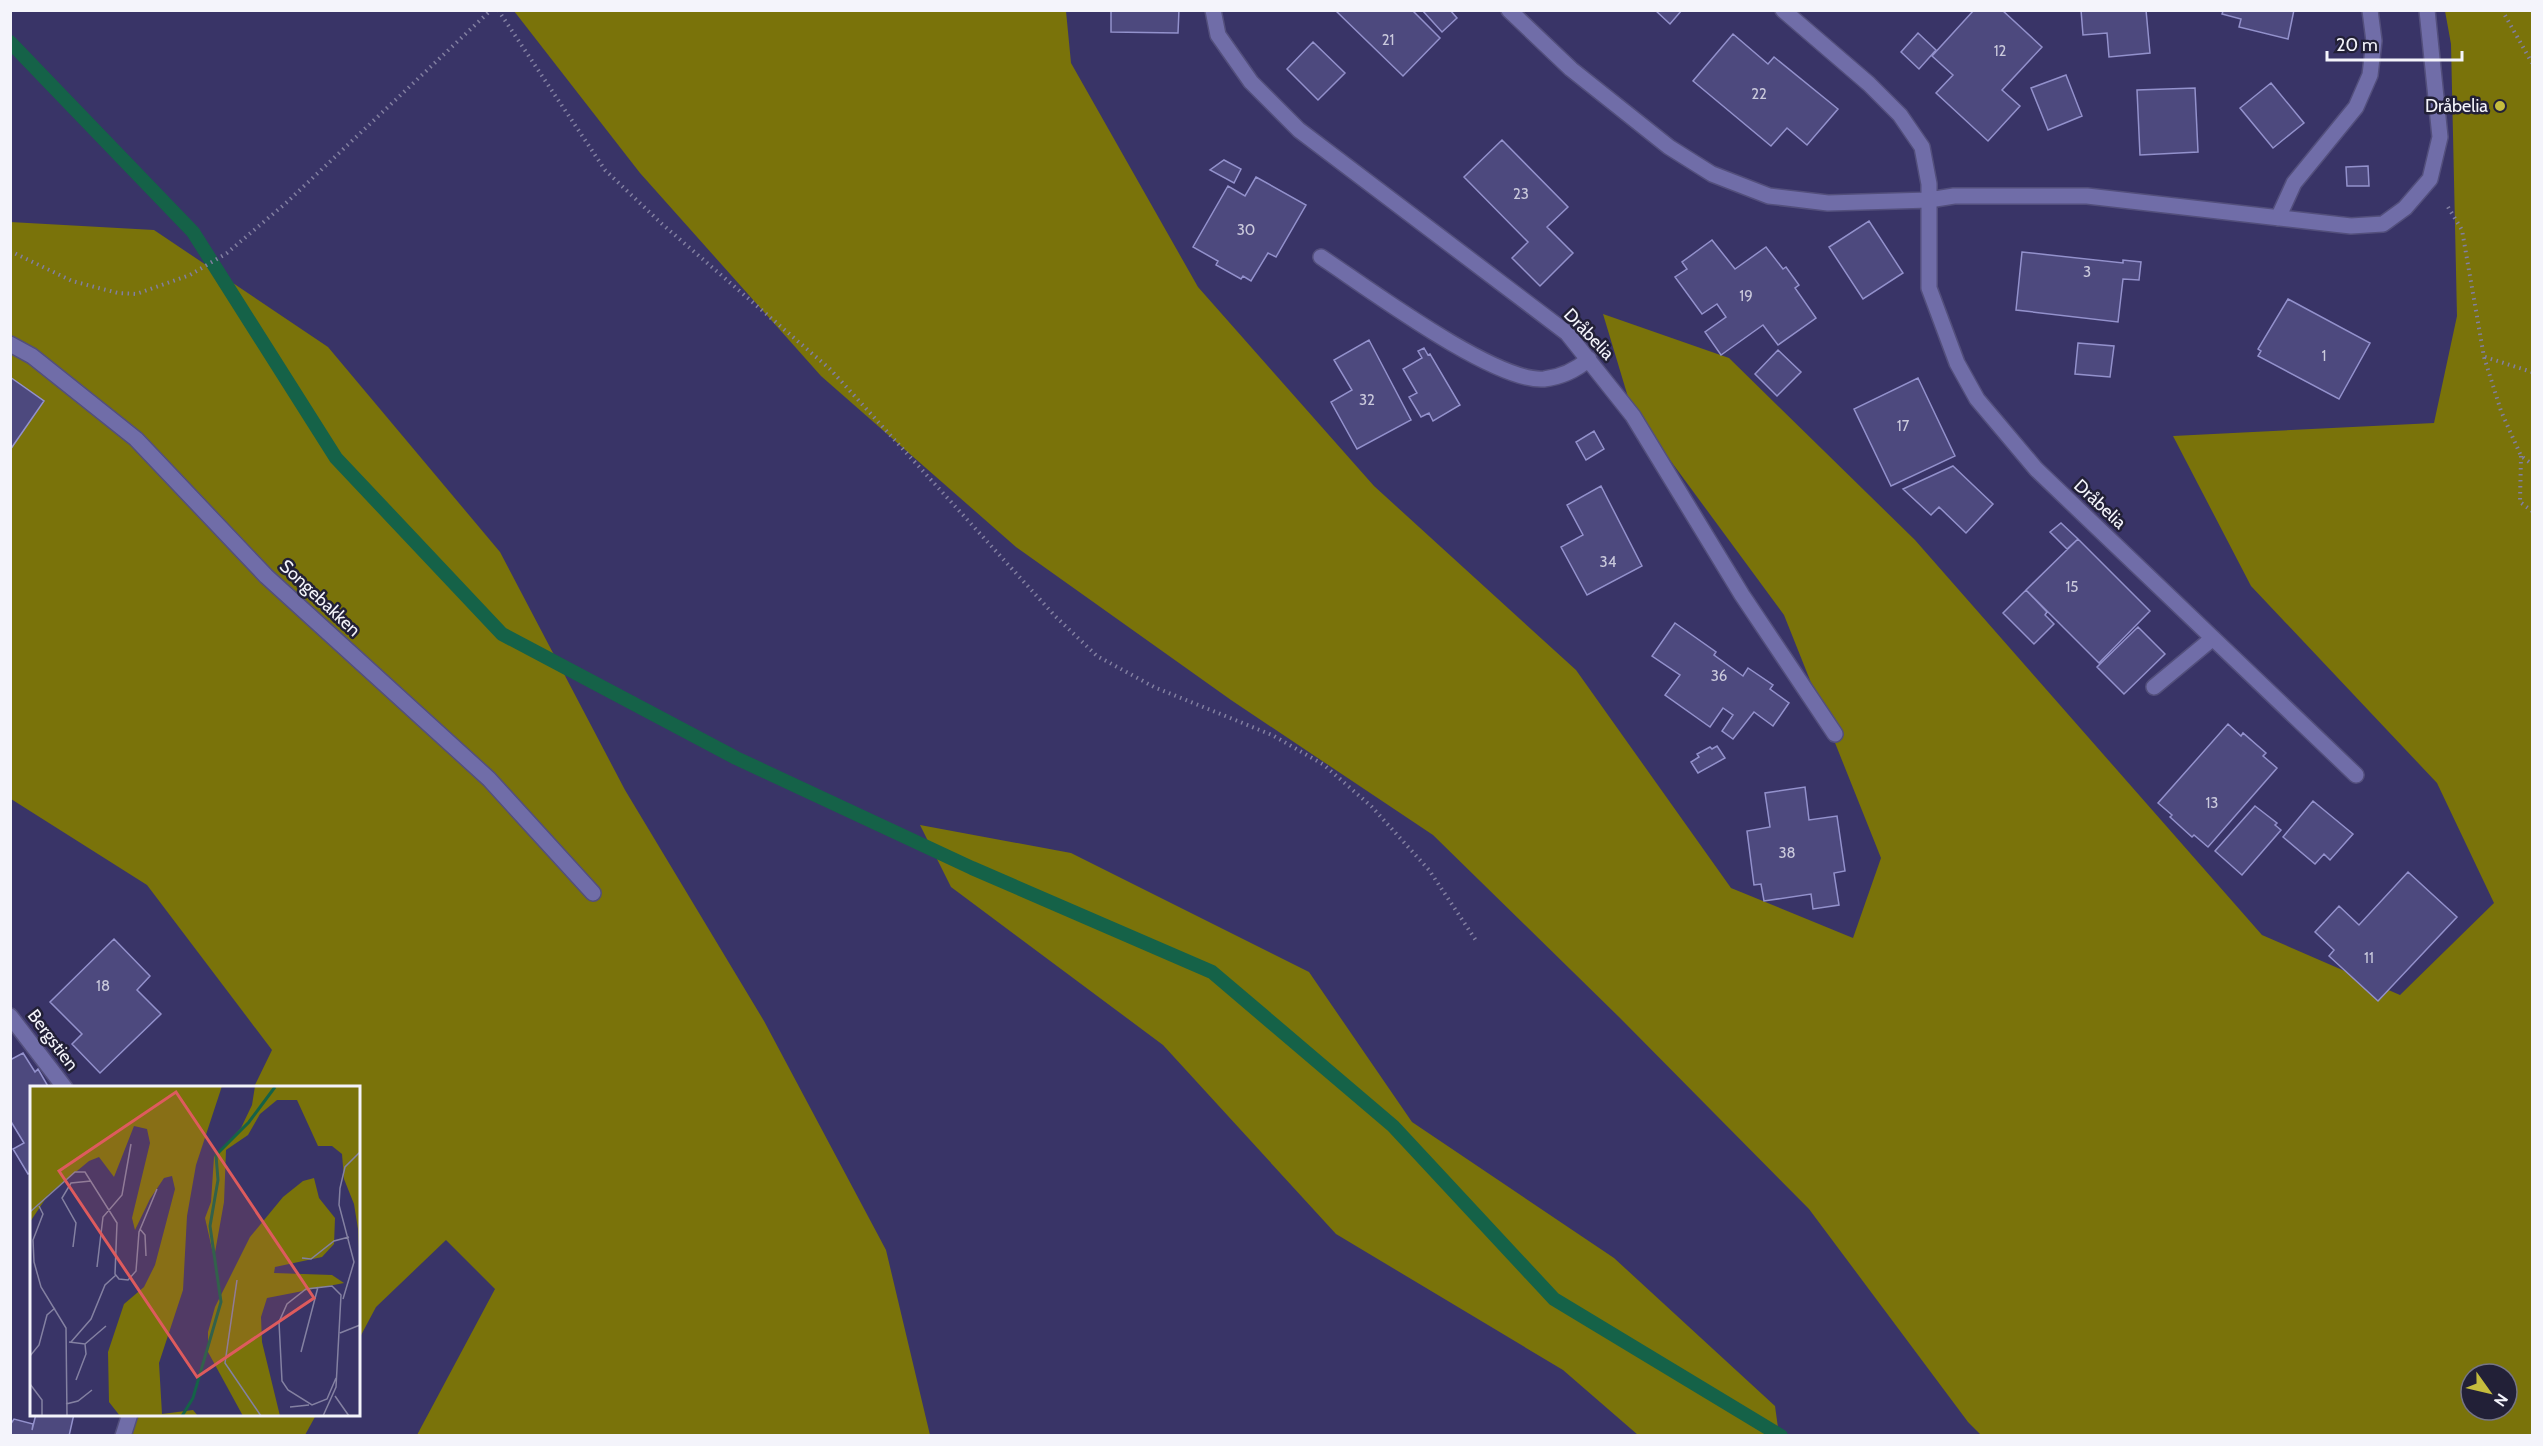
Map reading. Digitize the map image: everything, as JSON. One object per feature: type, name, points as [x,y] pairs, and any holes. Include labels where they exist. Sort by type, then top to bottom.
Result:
[{"type":"street","name":"Dråbelia","points":[[1214,10],[1218,35],[1251,82],[1299,130],[1566,333],[1589,359],[1633,416],[1742,595],[1835,734]]},
{"type":"street","points":[[1509,10],[1571,69],[1669,147],[1712,174],[1769,196],[1816,202],[1929,200],[1954,196],[2087,196],[2351,226],[2383,224],[2405,208],[2430,179],[2440,137],[2427,10]]},
{"type":"street","name":"Dråbelia","points":[[1783,10],[1869,84],[1900,115],[1922,147],[1929,184],[1929,288],[1957,363],[1977,399],[2036,470],[2356,775]]},
{"type":"street","points":[[2278,218],[2294,183],[2356,107],[2370,75],[2374,41],[2370,10]]},
{"type":"street","points":[[1321,257],[1463,350],[1510,373],[1543,379],[1575,371],[1589,359]]},
{"type":"street","name":"Songebakken","points":[[10,344],[32,356],[135,439],[266,576],[489,779],[593,893]]},
{"type":"street","points":[[2154,687],[2213,638]]},
{"type":"street","name":"Bergstien","points":[[10,1016],[63,1086]]},
{"type":"street","points":[[123,1436],[129,1416]]},
{"type":"path","points":[[10,251],[72,281],[118,293],[136,294],[190,274],[227,253],[286,203],[491,10]]},
{"type":"path","points":[[498,10],[605,170],[662,224],[830,369],[1063,624],[1097,656],[1154,687],[1272,735],[1324,765],[1372,807],[1429,870],[1477,942]]},
{"type":"path","points":[[2502,10],[2532,63]]},
{"type":"path","points":[[2430,179],[2462,230],[2484,357],[2501,411],[2521,456],[2520,502],[2532,511]]},
{"type":"path","points":[[2484,357],[2532,372]]},
{"type":"path","points":[[2521,456],[2532,464]]},
{"type":"shaded area","points":[[514,11],[1066,11],[1071,63],[1198,287],[1374,486],[1576,670],[1731,888],[1853,938],[1881,858],[1784,615],[1631,407],[1603,314],[1729,358],[1915,540],[2262,935],[2400,995],[2494,903],[2437,783],[2251,586],[2173,436],[2434,423],[2457,316],[2451,44],[2445,11],[2532,11],[2532,1435],[1981,1435],[1968,1422],[1809,1209],[1620,1018],[1433,835],[1231,700],[1016,547],[821,376],[640,173]]},
{"type":"shaded area","points":[[10,222],[154,230],[328,347],[500,552],[625,790],[764,1021],[886,1250],[930,1435],[417,1435],[495,1289],[446,1240],[376,1307],[360,1337],[360,1086],[254,1086],[272,1050],[147,885],[11,799]]},
{"type":"shaded area","points":[[920,825],[1071,853],[1309,972],[1412,1122],[1614,1258],[1775,1406],[1779,1435],[1638,1435],[1563,1370],[1336,1234],[1163,1045],[951,887]]},
{"type":"shaded area","points":[[123,1416],[315,1416],[305,1435],[117,1436]]},
{"type":"building","points":[[1111,10],[1179,10],[1178,33],[1111,32]]},
{"type":"building","points":[[1335,10],[1412,10],[1440,38],[1403,76]]},
{"type":"building","points":[[1422,10],[1450,10],[1457,18],[1442,32]]},
{"type":"building","points":[[1655,10],[1682,10],[1670,24]]},
{"type":"building","points":[[1974,10],[2002,10],[2042,47],[2002,90],[2020,106],[1988,141],[1936,93],[1953,75],[1932,56]]},
{"type":"building","points":[[2081,10],[2146,10],[2150,53],[2109,57],[2107,33],[2083,35]]},
{"type":"building","points":[[2220,10],[2294,10],[2288,39],[2239,27],[2241,19],[2222,14],[2223,11]]},
{"type":"building","points":[[1918,33],[1936,50],[1919,69],[1901,52]]},
{"type":"building","points":[[1733,34],[1768,64],[1774,57],[1838,109],[1807,145],[1787,128],[1771,146],[1693,81]]},
{"type":"building","points":[[1313,42],[1345,73],[1318,100],[1287,69]]},
{"type":"building","points":[[2066,75],[2082,116],[2048,130],[2031,88]]},
{"type":"building","points":[[2271,83],[2304,123],[2273,148],[2240,108]]},
{"type":"building","points":[[2195,88],[2198,152],[2140,155],[2137,90]]},
{"type":"building","points":[[1502,140],[1568,207],[1547,227],[1573,253],[1540,286],[1512,258],[1528,242],[1464,177]]},
{"type":"building","points":[[1224,160],[1241,169],[1234,183],[1210,170]]},
{"type":"building","points":[[2368,166],[2369,186],[2347,186],[2346,167]]},
{"type":"building","points":[[1256,177],[1306,205],[1276,257],[1268,253],[1251,281],[1243,276],[1241,279],[1216,265],[1218,261],[1193,247],[1228,186],[1245,196]]},
{"type":"building","points":[[1869,221],[1903,273],[1863,299],[1829,247]]},
{"type":"building","points":[[1712,240],[1735,269],[1766,247],[1783,269],[1786,267],[1799,285],[1795,288],[1816,318],[1778,345],[1763,325],[1721,355],[1705,332],[1726,317],[1717,304],[1702,314],[1675,277],[1687,269],[1682,262]]},
{"type":"building","points":[[2022,252],[2123,263],[2123,260],[2141,262],[2139,280],[2123,279],[2118,322],[2016,310]]},
{"type":"building","points":[[2288,299],[2370,343],[2339,399],[2258,356],[2261,351],[2258,349]]},
{"type":"building","points":[[1369,340],[1411,420],[1357,449],[1331,402],[1352,390],[1334,360]]},
{"type":"building","points":[[2078,343],[2114,346],[2110,377],[2075,374]]},
{"type":"building","points":[[1424,348],[1428,355],[1430,354],[1460,405],[1433,421],[1429,413],[1421,417],[1409,397],[1417,393],[1403,369],[1422,358],[1418,351]]},
{"type":"building","points":[[1778,350],[1801,372],[1777,396],[1755,374]]},
{"type":"building","points":[[10,377],[44,401],[10,450]]},
{"type":"building","points":[[1918,378],[1955,456],[1891,486],[1854,409]]},
{"type":"building","points":[[1594,431],[1604,449],[1586,460],[1576,442]]},
{"type":"building","points":[[1953,466],[1993,504],[1966,533],[1939,507],[1931,515],[1903,489]]},
{"type":"building","points":[[1601,486],[1642,566],[1587,595],[1561,547],[1583,535],[1567,505]]},
{"type":"building","points":[[2061,523],[2078,539],[2067,549],[2050,532]]},
{"type":"building","points":[[2078,539],[2150,611],[2099,663],[2026,590]]},
{"type":"building","points":[[2026,590],[2047,612],[2045,615],[2054,624],[2034,644],[2003,613]]},
{"type":"building","points":[[1675,623],[1716,652],[1714,655],[1743,676],[1748,668],[1773,685],[1770,689],[1789,703],[1773,726],[1754,712],[1733,739],[1722,731],[1733,715],[1723,708],[1710,727],[1665,695],[1680,675],[1652,656]]},
{"type":"building","points":[[2138,627],[2165,654],[2124,694],[2097,667]]},
{"type":"building","points":[[2228,724],[2241,736],[2243,733],[2266,753],[2263,756],[2277,768],[2208,847],[2194,835],[2192,837],[2158,803]]},
{"type":"building","points":[[1717,746],[1725,758],[1698,773],[1691,762],[1699,757],[1697,754]]},
{"type":"building","points":[[1805,787],[1809,820],[1837,816],[1845,871],[1834,873],[1839,905],[1813,909],[1811,894],[1764,901],[1761,884],[1754,885],[1747,831],[1770,827],[1765,793]]},
{"type":"building","points":[[2313,801],[2353,834],[2330,860],[2324,854],[2315,864],[2283,837]]},
{"type":"building","points":[[2255,806],[2277,823],[2275,825],[2281,830],[2242,875],[2215,851]]},
{"type":"building","points":[[2408,872],[2457,917],[2378,1001],[2329,956],[2334,950],[2315,932],[2339,906],[2359,925]]},
{"type":"building","points":[[114,939],[150,976],[137,990],[161,1014],[100,1073],[72,1044],[82,1034],[50,1002]]},
{"type":"building","points":[[23,1053],[35,1072],[38,1069],[48,1086],[30,1086],[30,1173],[28,1174],[13,1149],[24,1143],[10,1120],[10,1060]]},
{"type":"building","points":[[36,1416],[74,1416],[69,1436],[10,1436],[10,1425],[14,1419],[33,1424],[32,1430]]},
{"type":"waterway","points":[[10,42],[193,232],[336,458],[502,634],[736,758],[972,868],[1212,972],[1393,1126],[1554,1299],[1781,1436]]},
{"type":"place","name":"Dråbelia","points":[[2500,106]]}]
